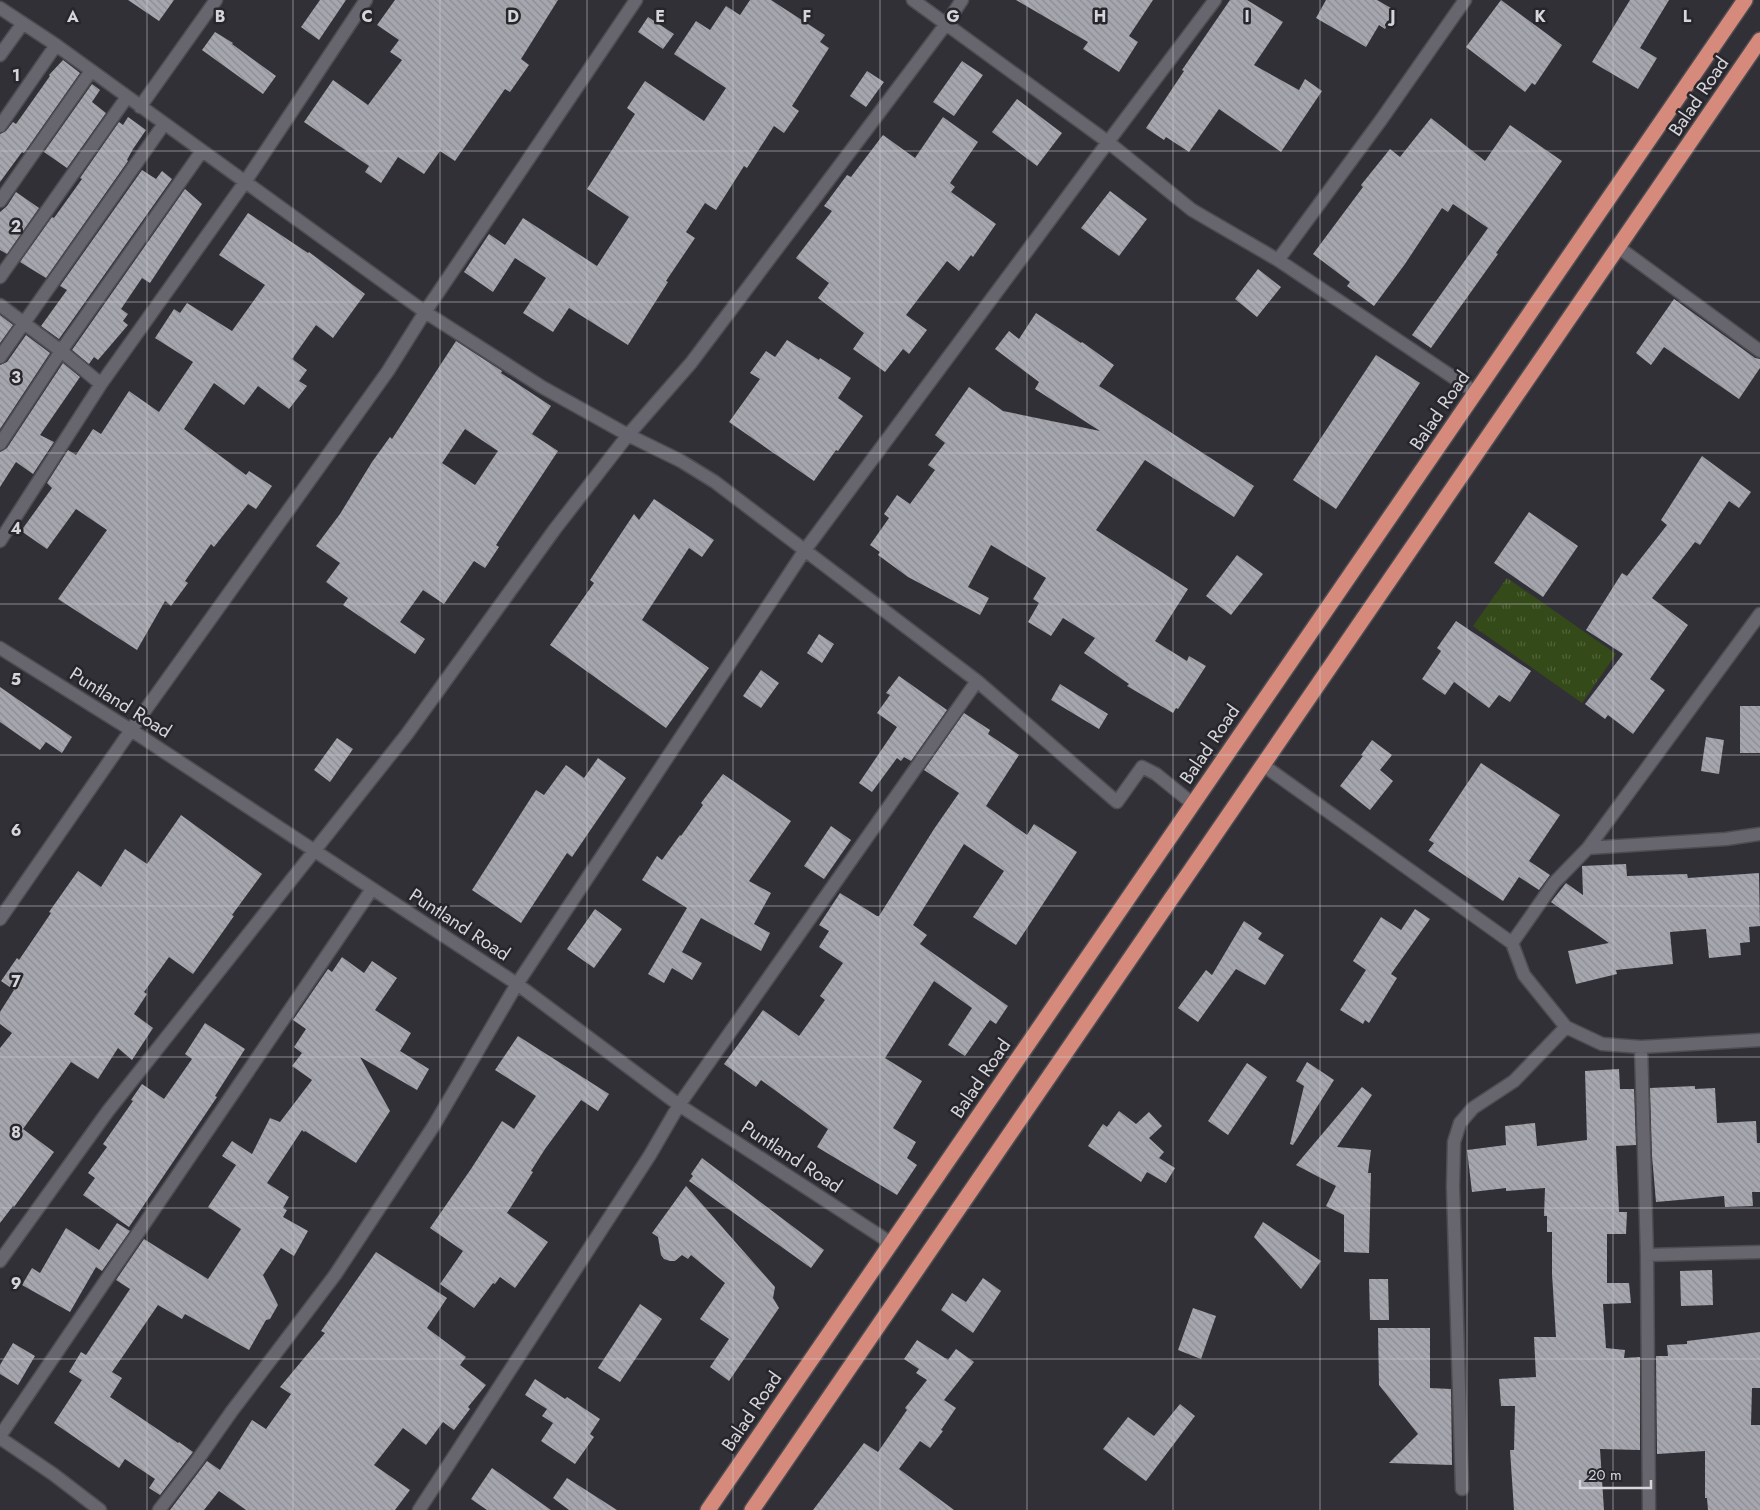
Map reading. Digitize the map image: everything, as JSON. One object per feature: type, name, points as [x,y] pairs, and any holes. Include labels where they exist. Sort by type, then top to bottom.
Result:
[{"type":"highway","name":"Balad Road","points":[[708,1510],[1745,0]]},
{"type":"highway","name":"Balad Road","points":[[752,1510],[1760,40]]},
{"type":"street","points":[[140,107],[216,0]]},
{"type":"street","points":[[0,541],[101,384],[245,182],[366,0]]},
{"type":"street","points":[[0,919],[131,730],[388,371],[636,0]]},
{"type":"street","points":[[912,0],[1108,142],[1192,210],[1278,260],[1475,392]]},
{"type":"street","points":[[0,1261],[108,1111],[407,734],[555,529],[628,435],[691,363],[946,24],[962,0]]},
{"type":"street","points":[[158,1510],[336,1275],[433,1127],[517,984],[806,550],[1215,0]]},
{"type":"street","points":[[1278,260],[1465,0]]},
{"type":"street","points":[[0,8],[56,45],[426,312],[542,387],[628,435],[681,461],[715,482],[977,681],[1117,802],[1142,767],[1156,774],[1192,804]]},
{"type":"street","points":[[0,55],[22,24]]},
{"type":"street","points":[[0,126],[56,45]]},
{"type":"street","points":[[0,201],[91,71]]},
{"type":"street","points":[[0,277],[127,97]]},
{"type":"street","points":[[0,357],[164,124]]},
{"type":"street","points":[[0,444],[61,351],[202,151]]},
{"type":"street","points":[[1618,247],[1760,351]]},
{"type":"street","points":[[0,305],[101,384]]},
{"type":"street","points":[[1512,943],[1554,883],[1588,848],[1760,614]]},
{"type":"street","name":"Puntland Road","points":[[0,648],[131,730],[517,984],[679,1105],[891,1243]]},
{"type":"street","points":[[419,1510],[650,1155],[679,1105],[977,681]]},
{"type":"street","points":[[1263,765],[1512,943],[1524,975],[1566,1027],[1602,1044],[1641,1047],[1760,1040]]},
{"type":"street","points":[[1588,848],[1726,839],[1760,834]]},
{"type":"street","points":[[100,1510],[0,1437],[372,889]]},
{"type":"street","points":[[1462,1489],[1453,1187],[1454,1142],[1460,1123],[1473,1108],[1514,1081],[1566,1027]]},
{"type":"street","points":[[1641,1047],[1647,1255],[1649,1510]]},
{"type":"street","points":[[1647,1255],[1760,1252]]},
{"type":"green space","points":[[1507,578],[1616,654],[1582,703],[1473,626]]},
{"type":"building","points":[[128,0],[174,0],[159,21]]},
{"type":"building","points":[[320,0],[346,0],[319,40],[301,27]]},
{"type":"building","points":[[395,0],[558,0],[521,59],[529,65],[510,92],[505,89],[455,161],[440,151],[424,174],[398,157],[381,183],[365,172],[369,166],[304,122],[333,80],[368,105],[402,60],[390,52],[399,40],[377,25]]},
{"type":"building","points":[[750,0],[771,0],[825,35],[820,42],[829,48],[792,106],[799,111],[784,133],[774,126],[747,168],[744,166],[716,210],[705,203],[686,232],[695,238],[666,281],[668,282],[628,345],[569,308],[553,332],[523,313],[546,278],[515,258],[493,292],[464,272],[489,234],[505,245],[523,218],[597,266],[629,217],[587,189],[635,114],[627,108],[645,81],[704,121],[726,88],[674,54],[696,21],[710,30],[726,6],[740,15]]},
{"type":"building","points":[[1016,0],[1153,0],[1129,36],[1138,42],[1119,72],[1083,49],[1088,42]]},
{"type":"building","points":[[1230,0],[1247,0],[1283,22],[1254,65],[1299,90],[1305,79],[1322,91],[1281,152],[1219,109],[1189,152],[1166,137],[1164,140],[1146,128],[1184,71],[1182,70]]},
{"type":"building","points":[[1326,0],[1377,0],[1396,11],[1385,29],[1379,25],[1366,47],[1316,18]]},
{"type":"building","points":[[1501,0],[1562,45],[1535,85],[1532,83],[1525,92],[1466,47]]},
{"type":"building","points":[[1630,0],[1669,0],[1640,48],[1657,58],[1638,89],[1592,62]]},
{"type":"building","points":[[648,17],[674,34],[663,49],[638,32]]},
{"type":"building","points":[[215,32],[233,43],[276,76],[263,94],[202,50]]},
{"type":"building","points":[[63,60],[80,73],[24,153],[22,152],[0,182],[0,134],[6,131],[13,122],[16,124],[49,75]]},
{"type":"building","points":[[962,61],[983,75],[954,116],[933,102]]},
{"type":"building","points":[[867,71],[884,82],[866,107],[850,96]]},
{"type":"building","points":[[92,84],[100,90],[92,102],[106,113],[67,168],[44,152]]},
{"type":"building","points":[[1017,99],[1062,133],[1037,166],[992,132]]},
{"type":"building","points":[[128,117],[146,130],[133,149],[128,161],[46,278],[20,262],[82,179],[80,178],[119,122],[123,125]]},
{"type":"building","points":[[943,117],[978,142],[950,183],[955,187],[951,192],[996,224],[973,257],[971,255],[959,271],[947,261],[906,315],[927,330],[909,354],[903,349],[885,372],[853,349],[864,333],[818,298],[829,283],[796,258],[832,211],[824,206],[847,175],[851,177],[883,135],[915,158]]},
{"type":"building","points":[[1431,118],[1485,161],[1510,125],[1562,161],[1431,348],[1412,335],[1488,228],[1453,204],[1448,212],[1442,208],[1405,264],[1374,306],[1347,286],[1350,282],[1313,254],[1363,187],[1361,185],[1390,149],[1400,157]]},
{"type":"building","points":[[142,170],[156,179],[162,171],[172,179],[59,339],[41,326],[67,290],[60,286]]},
{"type":"building","points":[[185,189],[202,204],[150,283],[142,278],[121,309],[128,314],[123,321],[128,325],[98,360],[94,357],[89,364],[72,350]]},
{"type":"building","points":[[1110,191],[1147,219],[1119,256],[1081,228]]},
{"type":"building","points":[[16,192],[39,208],[7,254],[0,250],[0,212],[7,206]]},
{"type":"building","points":[[248,213],[309,252],[365,294],[333,338],[316,325],[292,359],[307,370],[299,381],[307,386],[289,409],[258,386],[244,405],[214,383],[184,429],[246,475],[249,471],[272,486],[256,509],[248,504],[214,547],[211,544],[185,581],[188,583],[171,606],[165,601],[137,650],[58,599],[107,530],[76,509],[47,549],[21,531],[52,488],[47,483],[68,450],[76,455],[93,429],[101,434],[129,391],[159,412],[193,362],[155,338],[174,309],[180,313],[187,303],[232,331],[265,285],[219,255]]},
{"type":"building","points":[[1258,269],[1281,287],[1257,317],[1235,299]]},
{"type":"building","points":[[1674,299],[1755,358],[1760,359],[1760,368],[1739,399],[1664,347],[1651,365],[1636,353]]},
{"type":"building","points":[[1036,313],[1114,365],[1099,386],[1254,486],[1234,517],[1145,460],[1096,530],[1188,589],[1155,641],[1187,661],[1189,656],[1206,666],[1178,709],[1176,708],[1173,713],[1127,686],[1129,684],[1084,653],[1095,638],[1063,618],[1051,636],[1028,622],[1039,603],[1033,599],[1046,578],[991,545],[968,587],[989,598],[980,615],[908,577],[878,555],[880,552],[870,545],[889,518],[884,514],[897,495],[910,504],[935,470],[928,465],[945,443],[935,435],[969,387],[1003,411],[1100,431],[1035,389],[1039,382],[995,349],[1009,331],[1019,339]]},
{"type":"building","points":[[0,315],[13,325],[0,343]]},
{"type":"building","points":[[26,335],[50,353],[0,429],[0,365],[7,362]]},
{"type":"building","points":[[787,340],[851,378],[838,398],[863,416],[814,481],[729,422],[760,379],[750,373],[766,351],[775,357]]},
{"type":"building","points":[[456,341],[551,406],[532,434],[558,451],[496,545],[499,547],[485,568],[474,561],[444,604],[423,590],[400,622],[425,639],[415,654],[343,605],[348,598],[326,582],[340,563],[316,546],[340,514],[372,462],[390,437],[392,439]],"holes":[[[465,429],[498,451],[475,485],[442,463]]]},
{"type":"building","points":[[1376,355],[1420,383],[1336,509],[1293,480]]},
{"type":"building","points":[[63,363],[80,377],[40,435],[54,442],[33,474],[16,462],[0,487],[0,452],[7,448]]},
{"type":"building","points":[[1702,456],[1751,492],[1739,508],[1729,501],[1700,545],[1695,542],[1652,598],[1688,625],[1650,679],[1665,690],[1633,734],[1608,715],[1605,719],[1585,704],[1623,654],[1586,630],[1622,573],[1627,576],[1667,525],[1661,520]]},
{"type":"building","points":[[654,499],[714,540],[702,557],[689,548],[642,620],[709,668],[666,728],[550,645],[594,583],[590,580],[634,514],[639,520]]},
{"type":"building","points":[[1529,512],[1578,546],[1543,597],[1494,563]]},
{"type":"building","points":[[1237,555],[1263,574],[1231,615],[1206,596]]},
{"type":"building","points":[[1456,621],[1531,671],[1510,702],[1499,695],[1489,708],[1454,682],[1445,695],[1422,679],[1441,651],[1437,648]]},
{"type":"building","points":[[819,634],[834,644],[822,663],[807,653]]},
{"type":"building","points":[[761,670],[779,683],[761,708],[743,696]]},
{"type":"building","points":[[899,676],[947,710],[911,761],[904,757],[901,761],[897,758],[872,792],[859,783],[897,727],[877,713],[890,695],[886,693]]},
{"type":"building","points":[[1060,684],[1108,714],[1099,729],[1051,700]]},
{"type":"building","points":[[0,687],[72,737],[62,753],[46,742],[40,750],[0,722]]},
{"type":"building","points":[[1740,706],[1760,706],[1760,753],[1740,753]]},
{"type":"building","points":[[964,713],[990,730],[988,734],[1019,755],[986,806],[1027,835],[1034,824],[1077,852],[1016,945],[973,917],[1004,871],[964,844],[913,925],[927,935],[920,944],[1008,1006],[996,1024],[990,1020],[965,1056],[948,1045],[972,1008],[934,981],[885,1058],[922,1081],[893,1128],[916,1142],[907,1158],[917,1165],[897,1195],[817,1147],[828,1129],[761,1080],[756,1087],[724,1064],[763,1010],[799,1036],[825,1000],[820,996],[843,963],[819,947],[829,931],[819,925],[840,893],[879,916],[959,793],[924,770]]},
{"type":"building","points":[[1706,737],[1724,740],[1719,774],[1701,771]]},
{"type":"building","points":[[337,738],[353,749],[330,782],[314,770]]},
{"type":"building","points":[[1372,740],[1392,755],[1380,770],[1393,781],[1370,810],[1340,786],[1363,756],[1361,755]]},
{"type":"building","points":[[598,758],[626,778],[572,857],[567,853],[521,923],[472,890],[536,790],[544,795],[566,765],[584,778]]},
{"type":"building","points":[[1481,763],[1560,815],[1529,861],[1550,875],[1539,890],[1519,877],[1503,901],[1428,851],[1434,843],[1429,840]]},
{"type":"building","points":[[723,774],[791,821],[749,881],[771,893],[754,924],[770,933],[761,951],[701,918],[682,952],[702,963],[692,980],[672,968],[664,983],[648,974],[687,908],[642,880],[657,856],[662,860],[681,836],[703,805],[701,803]]},
{"type":"building","points":[[181,815],[262,874],[193,974],[169,957],[144,992],[147,994],[134,1014],[153,1028],[132,1060],[118,1048],[98,1079],[71,1062],[23,1129],[54,1152],[0,1223],[0,1048],[12,1033],[0,1024],[0,1012],[14,990],[1,981],[17,958],[19,960],[51,913],[49,912],[78,871],[101,887],[125,849],[147,864]]},
{"type":"building","points":[[831,826],[851,840],[824,879],[804,866]]},
{"type":"building","points":[[1626,864],[1627,876],[1687,874],[1688,878],[1759,873],[1760,926],[1749,927],[1750,942],[1740,943],[1741,955],[1709,958],[1706,929],[1670,932],[1673,964],[1616,970],[1617,974],[1576,984],[1568,951],[1609,943],[1551,902],[1566,883],[1583,895],[1582,866]]},
{"type":"building","points":[[595,909],[622,929],[594,968],[567,949]]},
{"type":"building","points":[[1415,909],[1430,919],[1391,974],[1397,978],[1369,1023],[1365,1020],[1363,1024],[1340,1010],[1366,970],[1353,961],[1381,917],[1401,930]]},
{"type":"building","points":[[1244,921],[1262,933],[1258,939],[1284,955],[1265,985],[1236,969],[1198,1022],[1178,1008],[1206,970],[1212,975]]},
{"type":"building","points":[[342,957],[364,973],[372,961],[397,978],[375,1010],[411,1033],[400,1051],[429,1069],[417,1090],[360,1057],[390,1111],[356,1163],[302,1130],[267,1183],[289,1197],[283,1208],[287,1210],[283,1217],[308,1231],[294,1256],[281,1248],[263,1275],[278,1305],[270,1319],[266,1320],[249,1350],[185,1314],[182,1319],[158,1305],[112,1372],[122,1378],[110,1397],[193,1452],[160,1495],[149,1488],[155,1479],[125,1459],[119,1468],[54,1423],[82,1380],[69,1372],[81,1352],[86,1355],[130,1289],[116,1280],[144,1239],[208,1279],[241,1229],[208,1207],[236,1165],[222,1156],[232,1141],[252,1154],[270,1118],[280,1122],[312,1080],[292,1066],[302,1053],[294,1047],[306,1029],[293,1020],[328,969],[332,972]]},
{"type":"building","points":[[205,1023],[245,1049],[215,1096],[217,1097],[129,1227],[83,1195],[95,1178],[88,1173],[107,1147],[103,1144],[133,1101],[131,1100],[142,1084],[164,1099],[192,1059],[185,1054]]},
{"type":"building","points":[[518,1036],[609,1094],[598,1111],[581,1100],[545,1149],[507,1213],[548,1242],[515,1288],[500,1277],[495,1284],[493,1283],[474,1308],[440,1284],[463,1251],[430,1228],[502,1121],[514,1129],[536,1096],[495,1070]]},
{"type":"building","points":[[1307,1062],[1334,1080],[1293,1145],[1290,1144],[1304,1086],[1296,1081]]},
{"type":"building","points":[[1247,1063],[1267,1077],[1228,1135],[1208,1121]]},
{"type":"building","points":[[1619,1069],[1620,1089],[1634,1089],[1636,1145],[1616,1146],[1619,1212],[1627,1212],[1626,1234],[1607,1234],[1607,1283],[1629,1283],[1631,1303],[1603,1304],[1606,1348],[1625,1350],[1624,1358],[1640,1357],[1640,1450],[1600,1449],[1604,1510],[1514,1510],[1510,1450],[1514,1450],[1515,1406],[1501,1406],[1499,1379],[1536,1377],[1534,1337],[1556,1337],[1552,1274],[1552,1232],[1547,1232],[1547,1216],[1544,1216],[1545,1188],[1506,1191],[1506,1188],[1472,1192],[1467,1150],[1506,1145],[1505,1126],[1535,1123],[1537,1146],[1587,1140],[1585,1071]]},
{"type":"building","points":[[1695,1086],[1695,1089],[1715,1088],[1717,1123],[1756,1121],[1757,1143],[1760,1143],[1760,1192],[1752,1192],[1753,1206],[1725,1207],[1724,1196],[1656,1202],[1652,1156],[1650,1088]]},
{"type":"building","points":[[1362,1087],[1372,1095],[1337,1147],[1371,1150],[1368,1173],[1371,1173],[1369,1253],[1344,1252],[1344,1215],[1326,1206],[1336,1186],[1296,1165]]},
{"type":"building","points":[[1119,1111],[1136,1124],[1149,1112],[1162,1126],[1149,1138],[1164,1152],[1159,1158],[1175,1168],[1166,1183],[1147,1172],[1141,1182],[1088,1146],[1103,1124],[1107,1127]]},
{"type":"building","points":[[702,1158],[824,1250],[811,1268],[689,1181],[693,1176],[691,1174]]},
{"type":"building","points":[[686,1186],[775,1287],[773,1298],[779,1308],[729,1381],[710,1367],[729,1339],[700,1319],[725,1283],[691,1255],[688,1259],[682,1255],[675,1261],[664,1259],[661,1255],[658,1237],[652,1233]]},
{"type":"building","points":[[1263,1222],[1321,1261],[1301,1289],[1254,1237]]},
{"type":"building","points":[[117,1223],[130,1231],[102,1271],[96,1267],[70,1312],[22,1285],[32,1268],[40,1273],[66,1228],[99,1250]]},
{"type":"building","points":[[376,1252],[447,1298],[427,1328],[466,1357],[460,1365],[486,1385],[468,1407],[470,1409],[454,1430],[443,1422],[426,1445],[403,1428],[374,1465],[410,1490],[395,1510],[246,1510],[219,1491],[204,1510],[170,1510],[207,1461],[220,1470],[252,1420],[266,1429],[291,1394],[280,1387],[325,1333],[321,1331]]},
{"type":"building","points":[[1712,1270],[1713,1305],[1681,1306],[1680,1271]]},
{"type":"building","points":[[983,1278],[1001,1291],[973,1333],[941,1310],[952,1293],[966,1302]]},
{"type":"building","points":[[1369,1279],[1388,1279],[1389,1320],[1370,1320]]},
{"type":"building","points":[[640,1304],[662,1319],[620,1382],[598,1368]]},
{"type":"building","points":[[1193,1308],[1216,1316],[1201,1359],[1178,1350]]},
{"type":"building","points":[[1378,1328],[1430,1328],[1430,1388],[1451,1389],[1452,1465],[1389,1463],[1418,1434],[1379,1385]]},
{"type":"building","points":[[1760,1332],[1760,1388],[1752,1388],[1751,1425],[1760,1425],[1760,1510],[1708,1510],[1707,1498],[1705,1498],[1705,1451],[1657,1454],[1656,1356],[1668,1356],[1667,1345],[1687,1344],[1687,1341]]},
{"type":"building","points":[[917,1340],[948,1360],[956,1349],[974,1362],[944,1400],[956,1408],[941,1430],[943,1431],[930,1448],[920,1441],[899,1469],[954,1510],[813,1510],[864,1443],[878,1452],[907,1410],[905,1408],[927,1380],[916,1373],[919,1369],[904,1359]]},
{"type":"building","points":[[13,1343],[35,1356],[18,1385],[0,1374],[0,1365]]},
{"type":"building","points":[[535,1379],[600,1419],[590,1434],[594,1437],[575,1464],[541,1441],[553,1423],[542,1416],[547,1409],[525,1395]]},
{"type":"building","points":[[1180,1404],[1195,1416],[1146,1481],[1103,1449],[1128,1417],[1154,1436]]},
{"type":"building","points":[[492,1468],[551,1510],[487,1510],[471,1499]]},
{"type":"building","points":[[567,1478],[617,1510],[569,1510],[553,1498]]}]
